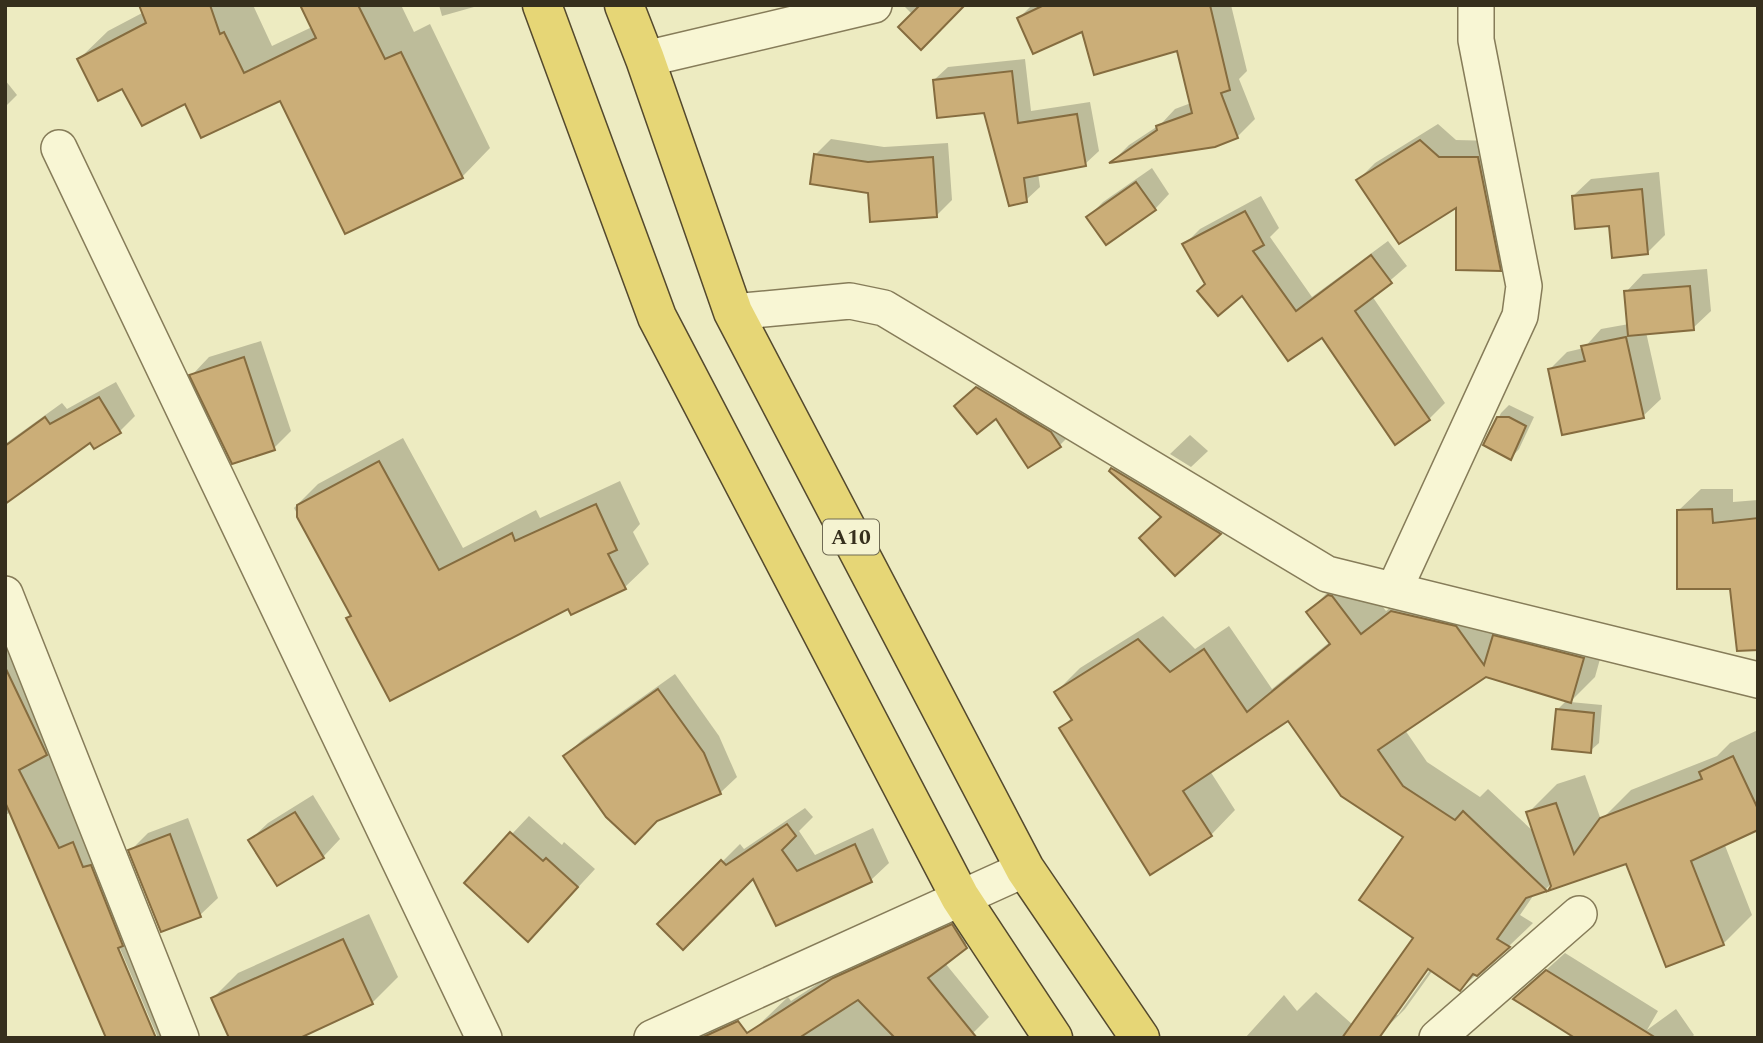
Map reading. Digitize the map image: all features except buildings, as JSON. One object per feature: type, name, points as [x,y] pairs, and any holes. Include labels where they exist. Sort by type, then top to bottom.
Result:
[{"type":"highway","points":[[542,5],[657,317],[960,897],[1053,1038]]},
{"type":"highway","name":"A10","points":[[624,5],[733,312],[1025,869],[1140,1038]]},
{"type":"street","points":[[645,59],[874,5]]},
{"type":"street","points":[[1394,590],[1520,316],[1524,286],[1476,40],[1476,5]]},
{"type":"street","points":[[59,148],[484,1038]]},
{"type":"street","points":[[733,312],[850,301],[884,308],[1327,574],[1758,680]]},
{"type":"street","points":[[5,594],[181,1038]]},
{"type":"street","points":[[652,1038],[1025,869]]},
{"type":"street","points":[[1437,1038],[1579,914]]}]
